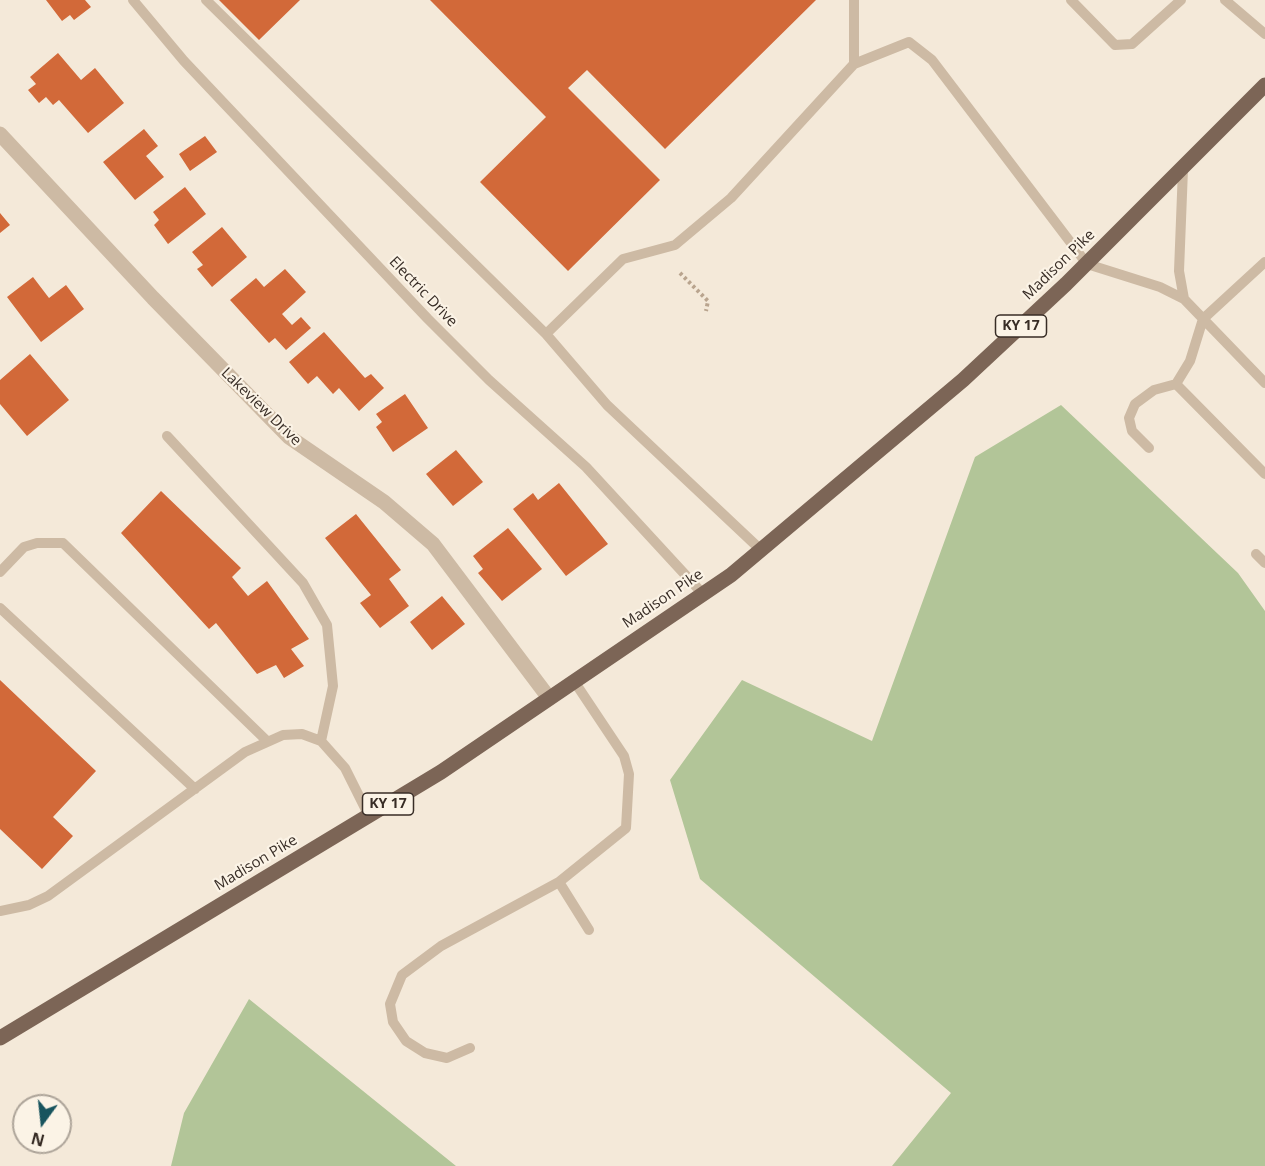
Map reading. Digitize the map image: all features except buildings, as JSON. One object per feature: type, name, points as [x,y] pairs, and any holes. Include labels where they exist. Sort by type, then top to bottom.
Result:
[{"type":"main road","name":"Madison Pike","points":[[0,1038],[441,772],[703,594],[762,551],[963,380],[1087,264],[1265,85]]},
{"type":"street","name":"Lakeview Drive","points":[[0,134],[153,298],[288,437],[384,502],[433,544],[549,698]]},
{"type":"lane","name":"Electric Drive","points":[[133,0],[184,61],[428,319],[489,380],[586,467],[703,594]]},
{"type":"lane","points":[[206,0],[546,333],[607,405],[762,551]]},
{"type":"lane","points":[[854,0],[854,64]]},
{"type":"lane","points":[[1071,0],[1115,45],[1132,44],[1181,0]]},
{"type":"lane","points":[[1225,0],[1265,34]]},
{"type":"lane","points":[[546,333],[623,259],[675,245],[731,198],[854,64],[909,42],[932,60],[1087,264],[1160,287],[1184,298],[1265,383]]},
{"type":"lane","points":[[1183,169],[1179,271],[1184,298]]},
{"type":"lane","points":[[1149,448],[1132,431],[1129,418],[1135,404],[1154,390],[1176,384],[1190,361],[1203,319],[1265,262]]},
{"type":"lane","points":[[1176,384],[1265,474]]},
{"type":"lane","points":[[168,436],[303,584],[327,625],[333,686],[321,741]]},
{"type":"lane","points":[[0,572],[24,547],[37,543],[63,543],[267,741]]},
{"type":"lane","points":[[1256,554],[1265,563]]},
{"type":"lane","points":[[0,608],[195,789]]},
{"type":"lane","points":[[470,1048],[447,1058],[425,1053],[406,1041],[393,1022],[390,1004],[402,975],[441,946],[559,882],[626,828],[629,810],[629,774],[624,756],[574,681]]},
{"type":"lane","points":[[0,911],[29,905],[48,896],[245,752],[283,735],[302,734],[321,741],[345,768],[369,816]]},
{"type":"lane","points":[[559,882],[589,930]]},
{"type":"path","points":[[680,273],[708,301],[706,311]]},
{"type":"green space","points":[[1061,405],[1238,573],[1265,611],[1265,1166],[892,1166],[951,1093],[700,879],[670,780],[742,680],[872,741],[975,457]]},
{"type":"green space","points":[[249,999],[456,1166],[171,1166],[184,1113]]}]
